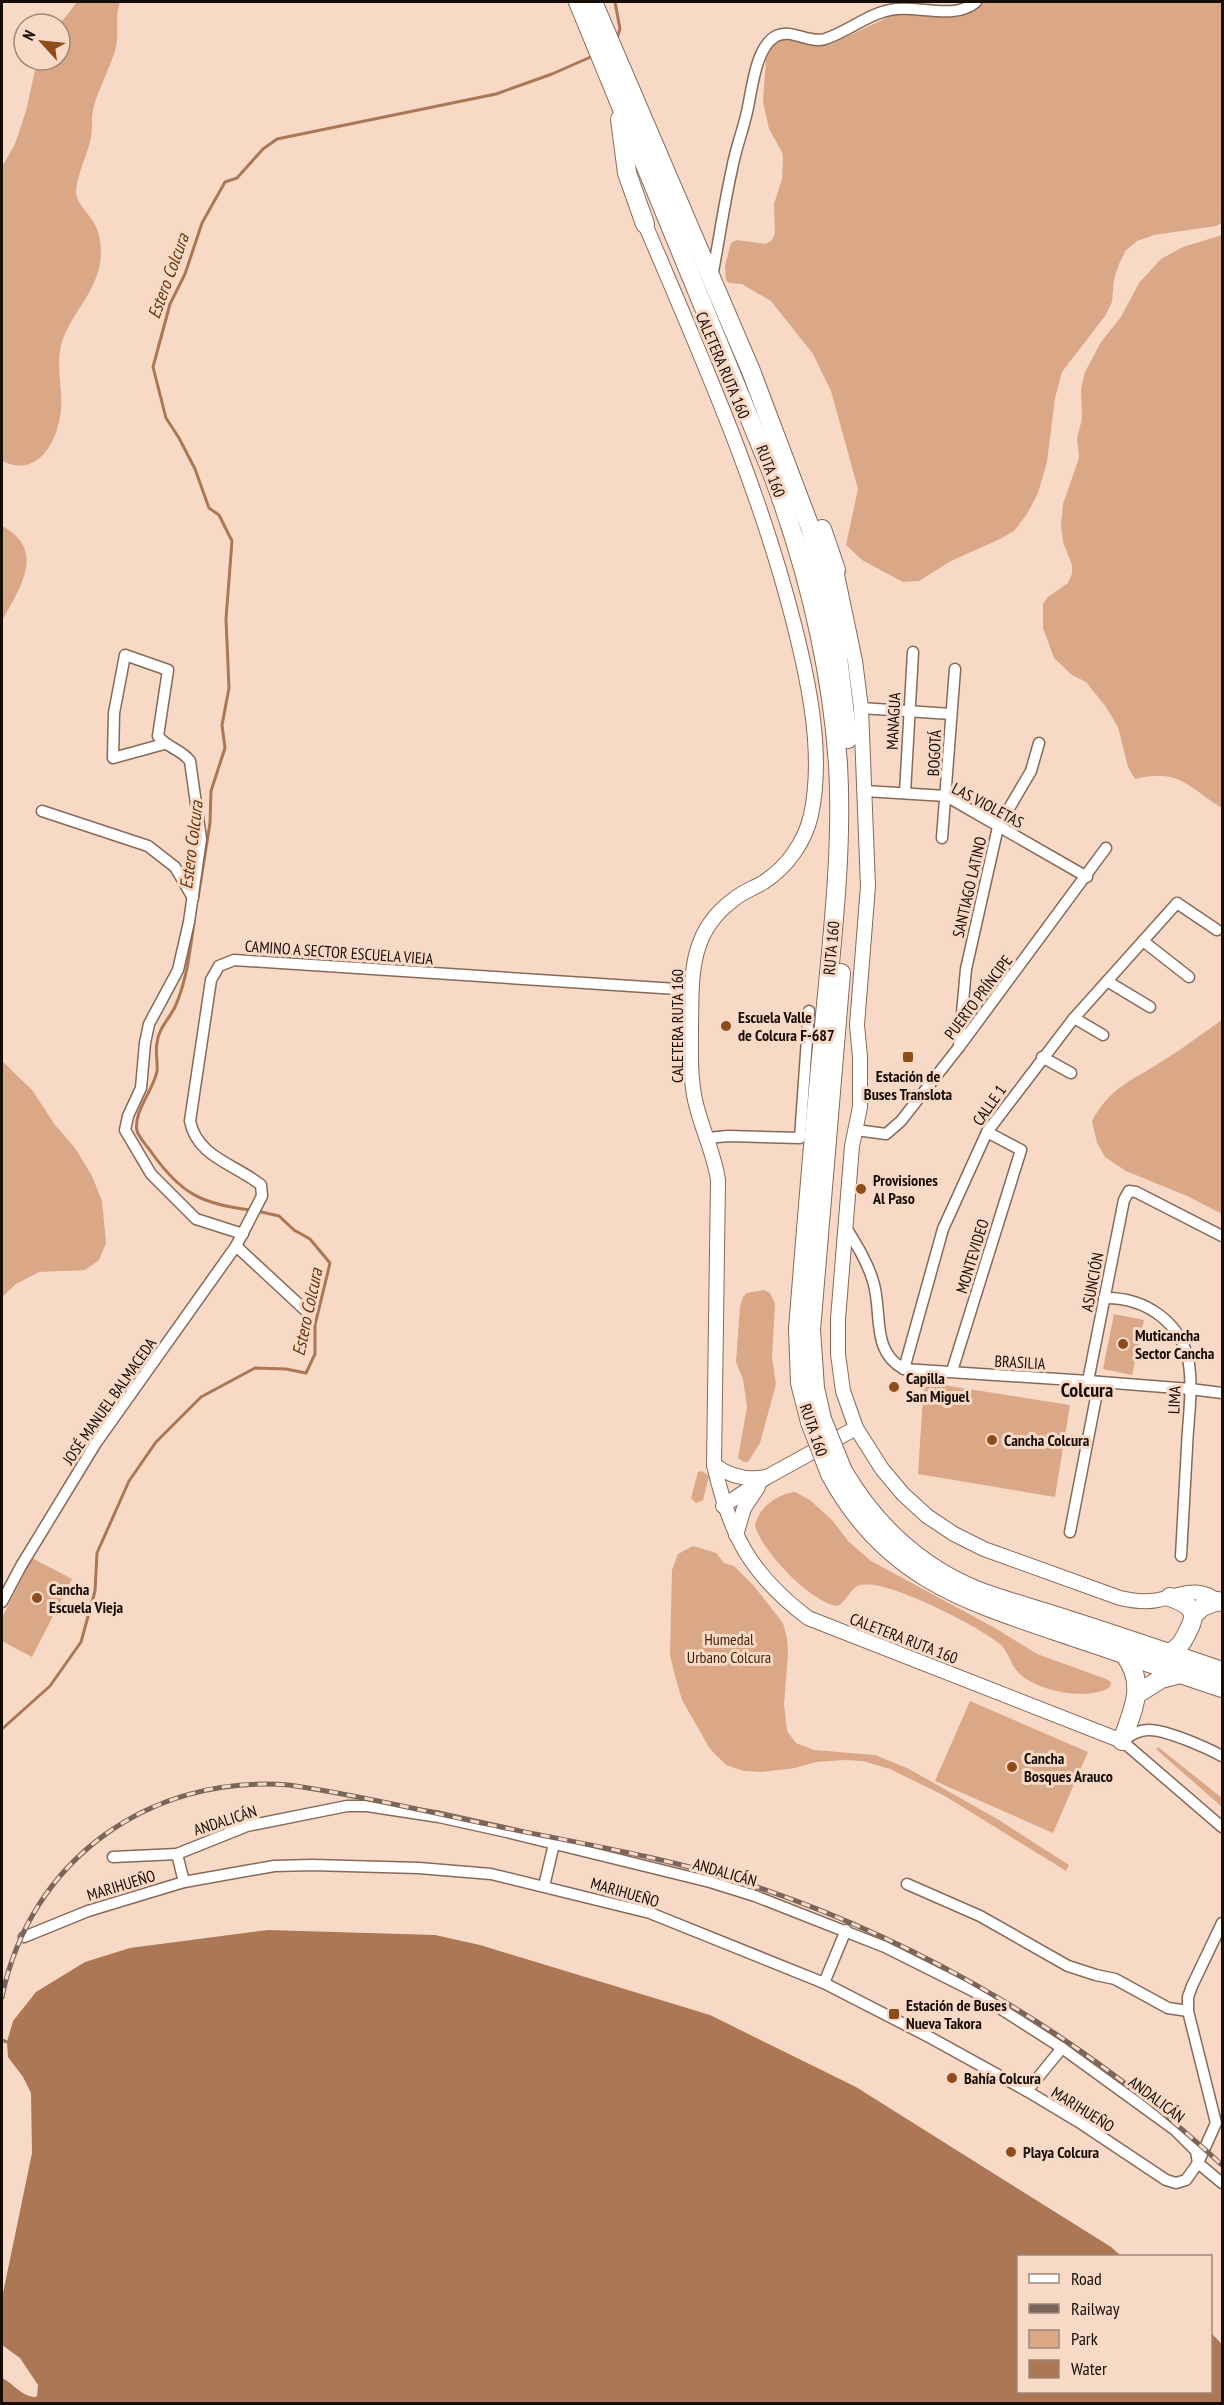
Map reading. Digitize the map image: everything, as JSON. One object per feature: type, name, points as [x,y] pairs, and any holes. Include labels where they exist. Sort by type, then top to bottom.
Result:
[{"type":"highway","name":"RUTA 160","points":[[578,2],[601,39],[712,280],[791,472],[810,527],[830,606],[843,688],[850,765],[850,810],[838,1023],[811,1330],[816,1416]]},
{"type":"highway","name":"RUTA 160","points":[[593,2],[601,39]]},
{"type":"highway","name":"RUTA 160","points":[[609,57],[617,93],[786,508],[812,599],[830,690],[838,764],[837,857],[797,1347],[800,1383],[816,1416],[849,1507],[873,1536],[901,1562],[932,1582],[964,1598],[1222,1688]]},
{"type":"highway","points":[[617,93],[627,173],[645,224]]},
{"type":"highway","points":[[791,472],[821,527],[836,570]]},
{"type":"highway","name":"RUTA 160","points":[[836,1473],[888,1531],[916,1556],[945,1575],[992,1596],[1222,1671]]},
{"type":"highway","points":[[1170,1597],[1182,1602],[1194,1615]]},
{"type":"highway","points":[[1169,1653],[1182,1644],[1194,1620],[1194,1615],[1202,1607],[1220,1603]]},
{"type":"highway","points":[[1122,1741],[1137,1694],[1135,1675],[1124,1654]]},
{"type":"highway","points":[[1137,1694],[1161,1679],[1180,1674]]},
{"type":"street","points":[[712,280],[730,175],[754,74],[770,40],[786,33],[819,40],[881,12],[907,9],[958,10],[968,8],[976,2]]},
{"type":"street","name":"CALETERA RUTA 160","points":[[645,224],[724,410],[762,512],[803,657],[813,725],[814,791],[812,813],[803,837],[782,867],[764,881],[734,898],[710,923],[695,955],[692,990],[693,1087],[716,1166],[718,1194],[714,1465],[723,1506],[736,1535],[767,1581],[808,1618],[1122,1741]]},
{"type":"street","points":[[836,570],[855,661],[861,708],[865,791],[867,886],[857,1025],[861,1081],[852,1146],[838,1319],[838,1354],[843,1391],[856,1428],[882,1469],[903,1494],[927,1516],[954,1534],[984,1549],[1120,1599],[1146,1601],[1192,1592],[1206,1594],[1220,1603]]},
{"type":"street","name":"MANAGUA","points":[[905,793],[913,652]]},
{"type":"street","points":[[164,744],[113,758],[114,713],[125,655],[168,670],[158,736],[164,744],[184,753],[190,761],[201,838],[193,898],[178,970],[149,1024],[141,1088],[128,1116],[125,1130],[151,1174],[196,1219],[243,1234]]},
{"type":"street","name":"BOGOTÁ","points":[[942,838],[955,669]]},
{"type":"street","points":[[861,708],[951,714]]},
{"type":"street","name":"SANTIAGO LATINO","points":[[959,1047],[966,969],[998,827],[1031,771],[1039,743]]},
{"type":"street","name":"LAS VIOLETAS","points":[[865,791],[946,796],[1087,877]]},
{"type":"street","points":[[42,811],[148,846],[175,867],[193,898]]},
{"type":"street","name":"PUERTO PRÍNCIPE","points":[[856,1130],[875,1134],[886,1134],[891,1130],[959,1047],[1087,877],[1106,848]]},
{"type":"street","name":"CALLE 1","points":[[904,1369],[943,1229],[987,1132],[1074,1018],[1177,903],[1217,930]]},
{"type":"street","points":[[1143,941],[1189,977]]},
{"type":"street","name":"CAMINO A SECTOR ESCUELA VIEJA","points":[[262,1196],[261,1185],[207,1151],[197,1139],[190,1121],[212,980],[215,970],[223,963],[234,960],[692,990]]},
{"type":"street","points":[[1107,981],[1150,1007]]},
{"type":"street","points":[[708,1138],[728,1136],[800,1138],[808,1011]]},
{"type":"street","points":[[1074,1018],[1103,1035]]},
{"type":"street","points":[[1042,1057],[1071,1073]]},
{"type":"street","name":"MONTEVIDEO","points":[[952,1371],[1021,1150],[987,1132]]},
{"type":"street","name":"ASUNCIÓN","points":[[1070,1532],[1094,1381],[1104,1298],[1124,1200],[1129,1191],[1136,1192],[1222,1236]]},
{"type":"street","name":"JOSÉ MANUEL BALMACEDA","points":[[2,1602],[21,1566],[96,1443],[236,1246],[262,1196]]},
{"type":"street","points":[[845,1226],[862,1254],[873,1280],[883,1347],[892,1362],[904,1369]]},
{"type":"street","points":[[236,1246],[305,1310]]},
{"type":"street","name":"LIMA","points":[[1104,1298],[1136,1302],[1165,1318],[1179,1335],[1188,1356],[1190,1389],[1181,1556]]},
{"type":"street","name":"BRASILIA","points":[[904,1369],[1094,1381],[1222,1393]]},
{"type":"street","points":[[723,1506],[767,1477],[856,1428]]},
{"type":"street","points":[[714,1465],[741,1478],[767,1477]]},
{"type":"street","points":[[736,1535],[744,1508],[754,1491],[767,1477]]},
{"type":"street","points":[[1222,1756],[1175,1737],[1150,1730],[1134,1733],[1122,1741],[1222,1827]]},
{"type":"street","name":"ANDALICÁN","points":[[112,1857],[177,1854],[247,1826],[347,1806],[367,1806],[439,1816],[710,1882],[846,1930],[973,1991],[1062,2048],[1174,2130],[1196,2151],[1198,2163],[1222,2183]]},
{"type":"street","points":[[544,1886],[554,1844]]},
{"type":"street","points":[[177,1854],[184,1882]]},
{"type":"street","name":"MARIHUEÑO","points":[[24,1937],[87,1911],[184,1882],[274,1866],[419,1868],[491,1874],[650,1913],[824,1983],[1027,2091],[1082,2124],[1166,2181],[1176,2183],[1186,2180],[1198,2163]]},
{"type":"street","points":[[907,1884],[980,1916],[1068,1966],[1096,1976],[1116,1979],[1167,2008],[1188,2012]]},
{"type":"street","points":[[1198,2163],[1216,2123],[1217,2100],[1188,2012],[1188,1997],[1222,1923]]},
{"type":"street","points":[[824,1983],[846,1930]]},
{"type":"street","points":[[1027,2091],[1062,2048]]},
{"type":"green space","points":[[77,2],[120,2],[115,51],[95,103],[91,138],[76,190],[78,199],[97,229],[101,256],[95,280],[62,342],[59,359],[61,410],[56,434],[51,445],[36,461],[26,465],[15,465],[2,461],[2,167],[15,144],[26,111],[35,72],[72,72],[72,12],[69,12]]},
{"type":"green space","points":[[979,2],[1222,2],[1222,223],[1216,226],[1154,235],[1137,241],[1126,250],[1114,279],[1112,302],[1105,316],[1062,372],[1055,398],[1047,462],[1038,493],[1027,514],[1014,531],[1000,539],[951,561],[919,581],[903,582],[862,560],[846,545],[858,489],[831,391],[813,354],[771,301],[742,284],[729,283],[726,280],[725,266],[731,243],[737,240],[766,244],[772,240],[775,233],[774,204],[782,179],[783,158],[769,129],[763,102],[766,59],[771,46],[782,39],[795,38],[829,45],[910,7],[956,10]]},
{"type":"green space","points":[[1222,235],[1222,808],[1174,778],[1151,776],[1135,779],[1128,767],[1118,727],[1106,707],[1086,682],[1072,675],[1054,658],[1043,628],[1043,604],[1048,597],[1068,583],[1072,574],[1072,565],[1063,542],[1061,525],[1063,504],[1079,458],[1077,438],[1082,419],[1081,389],[1085,372],[1101,342],[1121,317],[1139,283],[1161,259],[1183,247]]},
{"type":"green space","points":[[2,526],[16,536],[24,546],[27,558],[22,583],[2,621]]},
{"type":"green space","points":[[1222,1020],[1222,1214],[1187,1196],[1126,1171],[1105,1157],[1097,1143],[1092,1121],[1104,1102],[1118,1089],[1171,1056]]},
{"type":"green space","points":[[2,1061],[32,1090],[55,1125],[75,1148],[92,1176],[102,1201],[106,1243],[99,1260],[85,1270],[39,1272],[16,1284],[2,1297]]},
{"type":"green space","points":[[764,1290],[770,1293],[775,1304],[772,1357],[776,1384],[760,1443],[748,1462],[744,1462],[738,1458],[747,1407],[743,1379],[736,1362],[740,1307],[747,1293]]},
{"type":"green space","name":"Muticancha Sector Cancha","points":[[1114,1314],[1144,1320],[1132,1375],[1103,1369]]},
{"type":"green space","name":"Cancha Colcura","points":[[924,1382],[1070,1405],[1055,1497],[918,1474]]},
{"type":"green space","points":[[702,1471],[709,1476],[703,1500],[696,1503],[691,1498],[698,1472]]},
{"type":"green space","points":[[795,1492],[810,1500],[832,1520],[849,1542],[871,1561],[995,1628],[1037,1654],[1106,1679],[1111,1682],[1110,1687],[1089,1694],[1075,1694],[1048,1689],[1036,1684],[1017,1671],[1003,1647],[989,1636],[931,1605],[889,1588],[860,1585],[838,1606],[815,1596],[777,1562],[759,1536],[755,1526],[760,1513],[769,1503],[788,1493]]},
{"type":"green space","name":"Humedal Urbano Colcura","points":[[693,1546],[716,1553],[724,1563],[734,1566],[754,1586],[783,1623],[788,1654],[784,1704],[787,1731],[796,1743],[814,1750],[875,1755],[909,1769],[999,1820],[1069,1865],[1066,1871],[945,1796],[890,1769],[863,1761],[845,1760],[816,1762],[795,1768],[761,1772],[744,1771],[726,1765],[710,1749],[682,1700],[670,1655],[672,1570],[678,1554]]},
{"type":"green space","name":"Cancha Escuela Vieja","points":[[32,1558],[72,1579],[32,1657],[2,1641],[2,1618]]},
{"type":"green space","name":"Cancha Bosques Arauco","points":[[970,1701],[1088,1752],[1053,1833],[935,1781]]},
{"type":"green space","points":[[1158,1747],[1222,1798],[1222,1807],[1156,1749]]},
{"type":"water","points":[[268,1930],[435,1935],[480,1945],[710,2015],[856,2087],[1111,2247],[1120,2255],[1017,2255],[1017,2393],[1212,2393],[1212,2334],[1222,2344],[1222,2403],[2,2403],[2,2378],[22,2392],[35,2397],[38,2385],[20,2358],[2,2345],[2,2298],[32,2153],[31,2093],[23,2077],[8,2057],[7,2042],[13,2021],[36,1992],[85,1962],[130,1948]]},
{"type":"waterway","name":"Estero Colcura","points":[[615,2],[620,29],[616,41]]},
{"type":"waterway","name":"Estero Colcura","points":[[198,898],[210,823],[211,791],[225,748],[222,725],[229,688],[226,619],[232,541],[219,515],[209,508],[195,469],[166,418],[153,367],[170,304],[185,274],[202,223],[225,182],[237,178],[263,149],[277,139],[496,94],[552,74],[593,56]]},
{"type":"waterway","name":"Estero Colcura","points":[[194,922],[188,965],[175,1007],[158,1038],[157,1071],[138,1116],[137,1131],[163,1167],[194,1195],[233,1208],[250,1210]]},
{"type":"waterway","name":"Estero Colcura","points":[[2,1729],[50,1686],[81,1642],[95,1591],[97,1553],[129,1481],[156,1442],[201,1397],[255,1368],[286,1369],[306,1373],[315,1354],[315,1325],[330,1263],[310,1239],[294,1230],[279,1216],[257,1211]]},
{"type":"waterway","name":"Estero Colcura","points":[[2,2040],[7,2042]]},
{"type":"railway","points":[[2,1997],[17,1948],[39,1904],[69,1866],[104,1835],[145,1811],[190,1794],[238,1785],[289,1785],[369,1799],[653,1858],[713,1873],[808,1906],[873,1933],[998,1998],[1057,2035],[1114,2075],[1222,2165]]},
{"type":"place","name":"Escuela Valle de Colcura F-687","points":[[726,1026]]},
{"type":"place","name":"Estación de Buses Translota","points":[[908,1057]]},
{"type":"place","name":"Provisiones Al Paso","points":[[861,1189]]},
{"type":"place","name":"Muticancha Sector Cancha","points":[[1123,1344]]},
{"type":"place","name":"Capilla San Miguel","points":[[894,1387]]},
{"type":"place","name":"Cancha Colcura","points":[[992,1440]]},
{"type":"place","name":"Cancha Escuela Vieja","points":[[37,1598]]},
{"type":"place","name":"Cancha Bosques Arauco","points":[[1012,1767]]},
{"type":"place","name":"Estación de Buses Nueva Takora","points":[[894,2014]]},
{"type":"place","name":"Bahía Colcura","points":[[952,2078]]},
{"type":"place","name":"Playa Colcura","points":[[1011,2152]]},
{"type":"district","name":"Colcura","points":[[1087,1390]]}]
